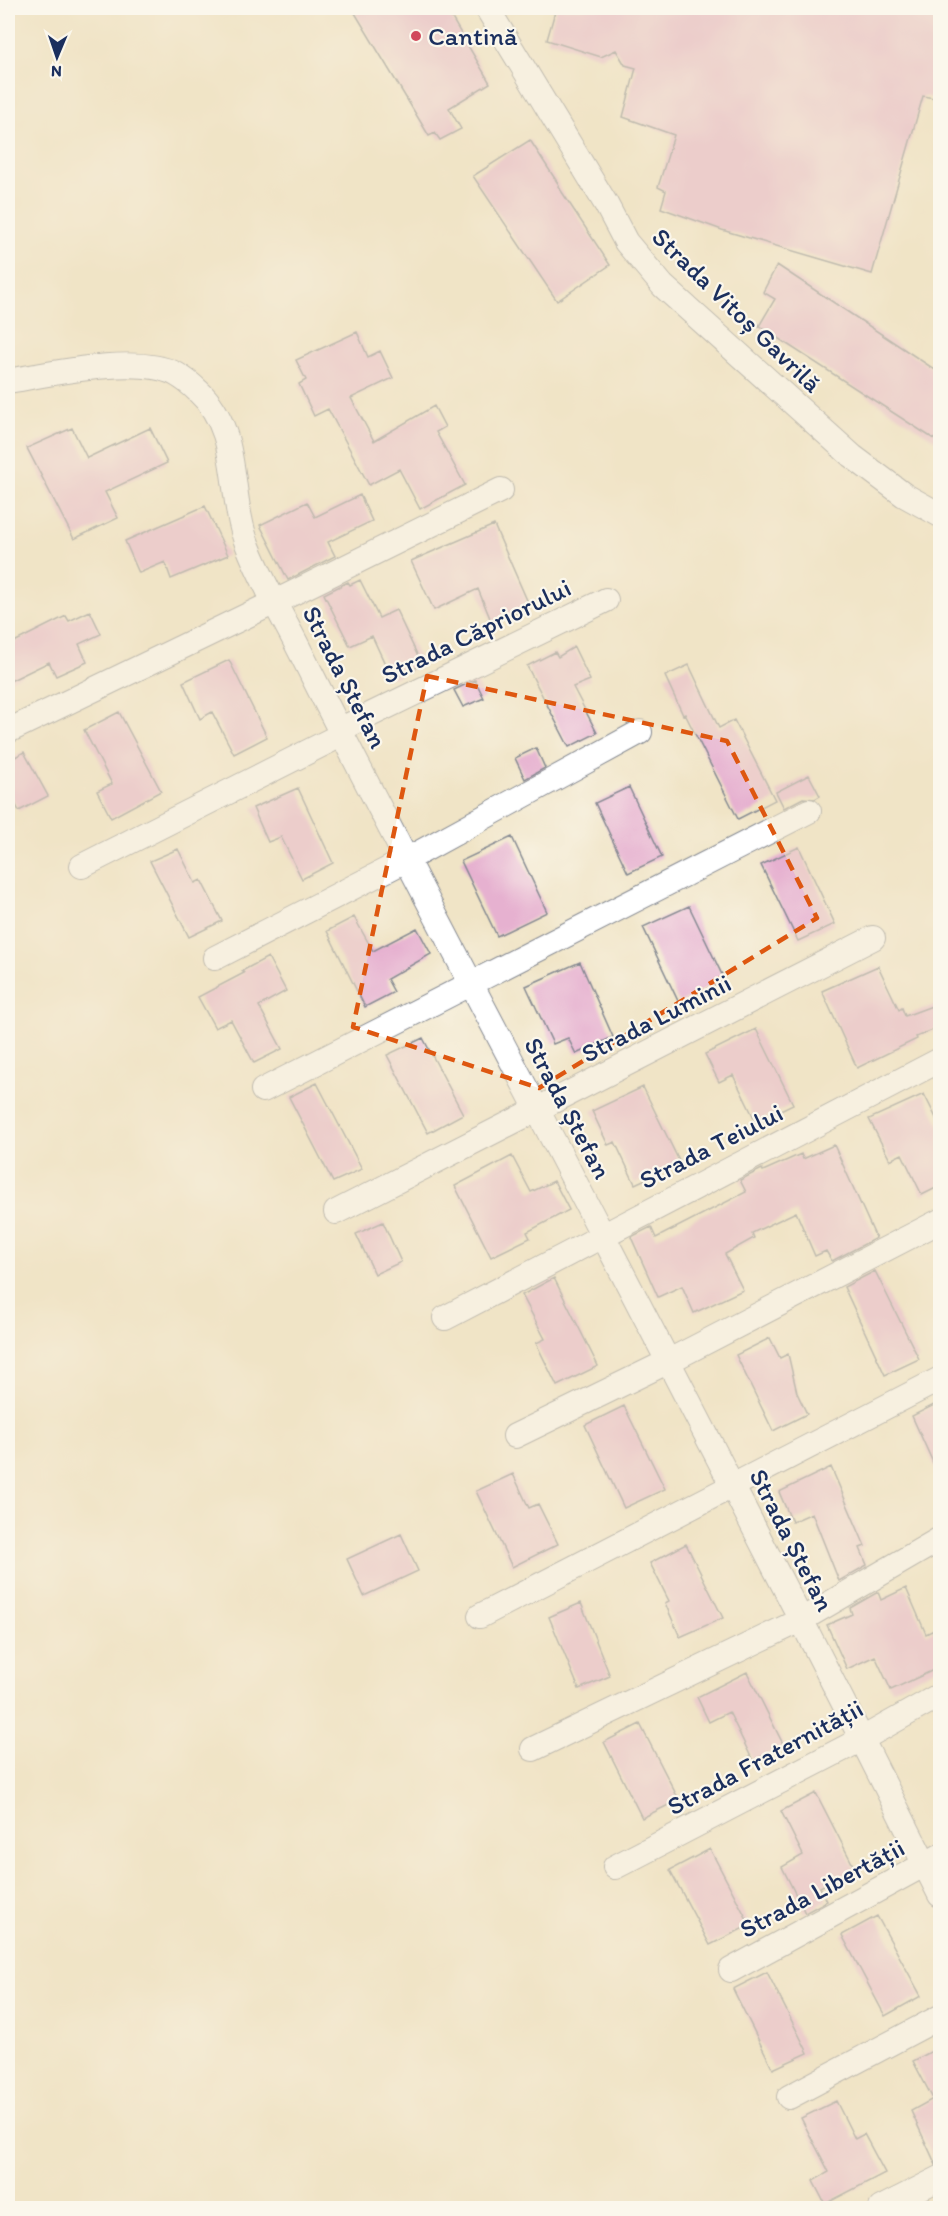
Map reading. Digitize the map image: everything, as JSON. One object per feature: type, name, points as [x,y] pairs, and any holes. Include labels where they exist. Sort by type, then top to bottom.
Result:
[{"type":"street","name":"Strada Vitoș Gavrilă","points":[[487,8],[606,204],[626,242],[663,286],[852,456],[904,495],[940,514]]},
{"type":"street","name":"Strada Ștefan","points":[[8,381],[87,368],[149,367],[173,372],[197,389],[213,406],[229,446],[236,498],[244,534],[275,602],[406,860],[862,1739],[933,1861],[940,1895]]},
{"type":"street","points":[[8,731],[501,490]]},
{"type":"street","name":"Strada Căpriorului","points":[[82,866],[340,732],[606,600]]},
{"type":"street","points":[[214,958],[406,860],[640,732]]},
{"type":"street","points":[[263,1090],[809,811]]},
{"type":"street","name":"Strada Luminii","points":[[336,1212],[873,938]]},
{"type":"street","name":"Strada Teiului","points":[[445,1318],[940,1060]]},
{"type":"street","points":[[515,1436],[667,1362],[940,1221]]},
{"type":"street","points":[[480,1616],[940,1379]]},
{"type":"street","points":[[533,1749],[801,1620],[940,1539]]},
{"type":"street","name":"Strada Fraternității","points":[[615,1867],[862,1739],[940,1695]]},
{"type":"street","name":"Strada Libertății","points":[[731,1970],[933,1861]]},
{"type":"street","points":[[789,2097],[940,2017]]},
{"type":"street","points":[[881,2208],[940,2178]]},
{"type":"highlighted area","points":[[427,676],[727,741],[817,918],[539,1088],[353,1027]]},
{"type":"building","name":"Cantină","points":[[352,8],[446,8],[490,83],[449,108],[461,129],[440,140],[435,133],[429,136]]},
{"type":"building","points":[[556,8],[940,8],[940,99],[923,96],[872,274],[722,230],[661,208],[666,191],[658,187],[674,135],[623,117],[636,68],[625,65],[616,50],[601,57],[547,40]]},
{"type":"building","points":[[530,140],[610,265],[557,301],[473,176]]},
{"type":"building","points":[[777,265],[940,373],[940,443],[759,326],[775,299],[763,292]]},
{"type":"building","points":[[357,332],[368,357],[380,351],[393,378],[351,398],[374,441],[434,406],[445,427],[436,432],[465,485],[420,509],[399,469],[369,485],[328,409],[314,416],[299,384],[306,380],[296,360]]},
{"type":"building","points":[[72,428],[87,458],[150,428],[167,463],[105,492],[118,518],[74,539],[27,448]]},
{"type":"building","points":[[360,495],[372,521],[328,542],[335,556],[288,580],[260,525],[307,502],[315,517]]},
{"type":"building","points":[[205,506],[228,555],[171,579],[165,562],[139,573],[125,541]]},
{"type":"building","points":[[494,525],[530,607],[492,623],[478,589],[434,610],[411,561]]},
{"type":"building","points":[[360,580],[379,618],[396,610],[422,665],[392,679],[372,636],[350,646],[324,594],[348,582],[350,585]]},
{"type":"building","points":[[90,611],[101,634],[79,644],[87,662],[56,676],[49,662],[8,682],[8,645],[66,616],[69,621]]},
{"type":"building","points":[[574,647],[590,680],[573,687],[597,733],[569,747],[527,666],[555,652],[558,657]]},
{"type":"building","points":[[229,660],[267,737],[234,754],[212,712],[200,719],[183,682]]},
{"type":"building","points":[[689,665],[719,728],[734,720],[775,800],[738,819],[665,676]]},
{"type":"building","points":[[475,680],[484,698],[463,707],[454,690]]},
{"type":"building","points":[[119,712],[161,791],[111,818],[97,791],[112,784],[84,730]]},
{"type":"building","points":[[536,748],[545,768],[525,779],[515,758]]},
{"type":"building","points":[[24,752],[48,796],[19,811],[8,790],[8,761]]},
{"type":"building","points":[[809,775],[820,796],[815,799],[803,798],[784,808],[776,792]]},
{"type":"building","points":[[629,787],[662,857],[628,873],[595,803]]},
{"type":"building","points":[[298,788],[333,863],[302,879],[281,837],[268,842],[253,808]]},
{"type":"building","points":[[512,837],[547,912],[497,936],[461,861]]},
{"type":"building","points":[[799,847],[835,924],[798,941],[761,865]]},
{"type":"building","points":[[178,849],[195,883],[201,880],[222,921],[189,937],[150,861]]},
{"type":"building","points":[[689,906],[725,981],[679,1003],[643,927]]},
{"type":"building","points":[[354,917],[373,951],[417,928],[431,954],[387,979],[394,992],[365,1007],[327,931]]},
{"type":"building","points":[[268,957],[286,991],[259,1006],[282,1049],[254,1063],[231,1020],[215,1028],[198,997],[244,973],[242,971]]},
{"type":"building","points":[[580,962],[613,1037],[576,1054],[568,1038],[553,1044],[526,986]]},
{"type":"building","points":[[878,966],[899,1010],[902,1008],[905,1016],[940,1003],[940,1027],[857,1068],[822,991]]},
{"type":"building","points":[[756,1029],[793,1104],[756,1122],[733,1075],[719,1082],[705,1054]]},
{"type":"building","points":[[423,1038],[463,1114],[428,1133],[387,1055]]},
{"type":"building","points":[[317,1083],[362,1169],[333,1182],[289,1097]]},
{"type":"building","points":[[643,1087],[680,1163],[635,1184],[615,1142],[608,1145],[592,1111]]},
{"type":"building","points":[[924,1094],[940,1126],[940,1186],[922,1195],[902,1154],[890,1160],[869,1119]]},
{"type":"building","points":[[834,1145],[876,1238],[832,1261],[826,1251],[815,1256],[796,1212],[752,1233],[754,1238],[725,1254],[743,1290],[694,1313],[682,1286],[658,1297],[631,1237],[651,1227],[656,1238],[746,1192],[740,1180],[801,1154],[803,1159]]},
{"type":"building","points":[[512,1156],[531,1192],[554,1181],[569,1210],[527,1232],[530,1238],[491,1257],[455,1186]]},
{"type":"building","points":[[383,1222],[401,1262],[375,1274],[356,1234]]},
{"type":"building","points":[[875,1271],[919,1359],[885,1375],[844,1287]]},
{"type":"building","points":[[554,1278],[598,1366],[557,1386],[536,1343],[545,1339],[522,1295]]},
{"type":"building","points":[[770,1338],[780,1358],[788,1354],[797,1393],[807,1414],[773,1431],[736,1355]]},
{"type":"building","points":[[940,1402],[940,1478],[912,1416]]},
{"type":"building","points":[[624,1406],[665,1489],[624,1508],[585,1425]]},
{"type":"building","points":[[831,1467],[865,1546],[860,1548],[867,1565],[839,1581],[812,1513],[792,1522],[779,1492]]},
{"type":"building","points":[[513,1474],[529,1508],[538,1504],[558,1544],[512,1567],[476,1491]]},
{"type":"building","points":[[401,1534],[418,1571],[364,1596],[347,1559]]},
{"type":"building","points":[[686,1544],[723,1618],[680,1637],[665,1603],[669,1601],[650,1563]]},
{"type":"building","points":[[906,1588],[926,1634],[940,1627],[940,1667],[891,1690],[875,1656],[847,1669],[827,1625],[852,1614],[850,1608],[878,1592],[881,1600]]},
{"type":"building","points":[[581,1603],[610,1676],[579,1689],[549,1617]]},
{"type":"building","points":[[747,1672],[784,1746],[753,1761],[729,1712],[709,1722],[697,1697]]},
{"type":"building","points":[[640,1724],[679,1800],[642,1818],[604,1742]]},
{"type":"building","points":[[816,1793],[855,1869],[820,1887],[827,1901],[805,1913],[782,1867],[803,1855],[781,1811]]},
{"type":"building","points":[[710,1849],[750,1925],[710,1945],[670,1870]]},
{"type":"building","points":[[877,1916],[921,1996],[885,2016],[842,1935]]},
{"type":"building","points":[[767,1972],[808,2053],[773,2069],[733,1989]]},
{"type":"building","points":[[940,2047],[940,2164],[936,2165],[911,2111],[933,2099],[913,2061]]},
{"type":"building","points":[[836,2101],[855,2139],[864,2134],[885,2173],[825,2204],[813,2181],[829,2172],[801,2118]]},
{"type":"place","name":"Cantină","points":[[416,36]]}]
